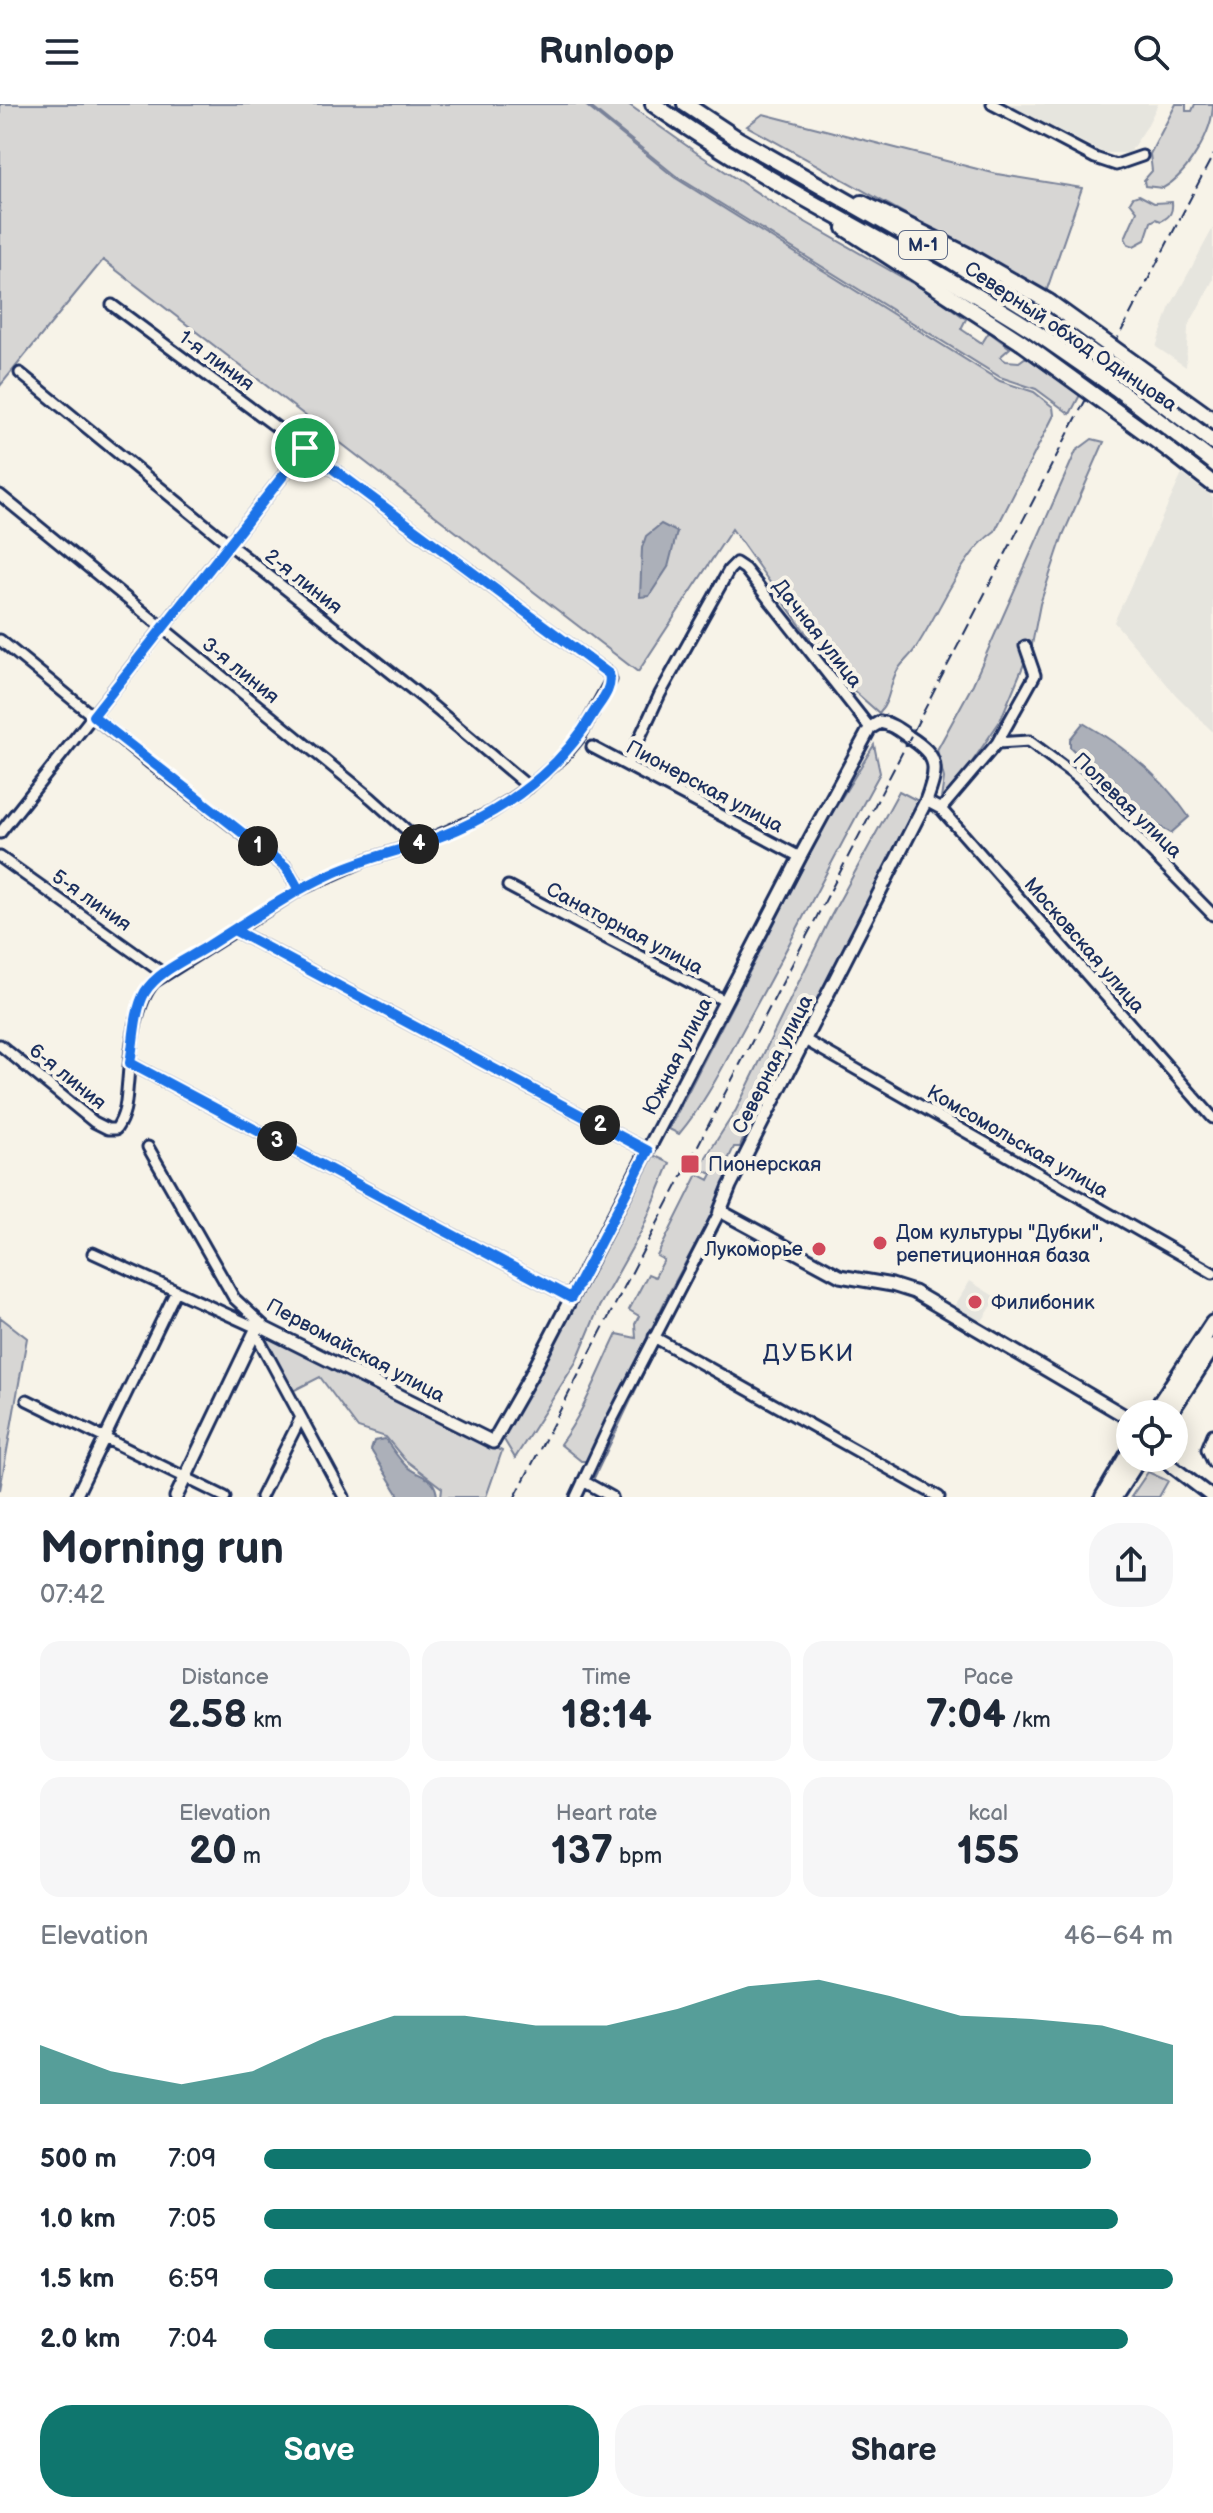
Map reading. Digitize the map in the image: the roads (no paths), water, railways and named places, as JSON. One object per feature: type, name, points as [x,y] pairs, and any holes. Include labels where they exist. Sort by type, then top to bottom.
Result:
[{"type":"main road","name":"Северный обход Одинцова","points":[[653,104],[795,194],[939,271],[1031,329],[1116,388],[1213,462]]},
{"type":"main road","name":"Северный обход Одинцова","points":[[685,104],[738,139],[947,258],[1040,316],[1213,442]]},
{"type":"main road","points":[[805,177],[927,234],[1049,302],[1213,420]]},
{"type":"main road","points":[[795,194],[1021,342],[1213,484]]},
{"type":"main road","points":[[1175,1400],[1213,1314]]},
{"type":"main road","points":[[1185,1378],[1213,1323]]},
{"type":"main road","points":[[1165,1400],[1213,1349]]},
{"type":"main road","points":[[1103,1497],[1124,1472]]},
{"type":"main road","points":[[1114,1497],[1128,1472]]},
{"type":"street","points":[[992,104],[1095,158],[1116,165],[1142,156]]},
{"type":"street","name":"1-я линия","points":[[112,305],[609,674],[610,686],[579,738],[529,787]]},
{"type":"street","name":"2-я линия","points":[[20,373],[529,787]]},
{"type":"street","points":[[0,833],[305,448]]},
{"type":"street","name":"3-я линия","points":[[0,495],[371,798],[421,843]]},
{"type":"street","name":"Дачная улица","points":[[627,765],[660,694],[729,570],[736,563],[745,569],[870,728]]},
{"type":"street","points":[[0,640],[286,867],[299,890]]},
{"type":"street","points":[[941,809],[997,743],[1035,675],[1025,646]]},
{"type":"street","name":"Северная улица","points":[[576,1497],[926,801],[935,775],[935,764],[926,748],[885,723],[870,728]]},
{"type":"street","name":"Южная улица","points":[[493,1442],[870,728]]},
{"type":"street","name":"Полевая улица","points":[[997,743],[1029,741],[1080,779],[1213,915]]},
{"type":"street","name":"Пионерская улица","points":[[592,747],[800,857]]},
{"type":"street","points":[[529,787],[490,813],[421,843],[366,860],[299,890],[164,974],[146,991],[141,1002],[130,1063],[571,1298]]},
{"type":"street","name":"Московская улица","points":[[926,801],[941,809],[1213,1118]]},
{"type":"street","name":"5-я линия","points":[[0,857],[164,974]]},
{"type":"street","name":"Санаторная улица","points":[[508,886],[725,1001]]},
{"type":"street","points":[[234,930],[648,1151]]},
{"type":"street","name":"Комсомольская улица","points":[[805,1040],[1213,1273]]},
{"type":"street","name":"6-я линия","points":[[0,1045],[94,1122],[108,1129],[116,1129],[123,1120],[130,1063]]},
{"type":"street","name":"Первомайская улица","points":[[148,1147],[234,1298],[258,1329],[493,1442]]},
{"type":"street","points":[[720,1211],[840,1276],[914,1292],[1116,1411]]},
{"type":"street","points":[[93,1253],[258,1329],[300,1419],[344,1497]]},
{"type":"street","points":[[76,1497],[175,1293]]},
{"type":"street","points":[[176,1497],[258,1329]]},
{"type":"street","points":[[654,1337],[939,1497]]},
{"type":"street","points":[[27,1400],[225,1497]]},
{"type":"street","points":[[261,1497],[300,1419]]},
{"type":"street","points":[[1213,1434],[1207,1449],[1213,1462]]},
{"type":"street","points":[[1179,1472],[1212,1497]]},
{"type":"street","points":[[583,1481],[612,1497]]},
{"type":"waterway","points":[[663,1334],[718,1230]]},
{"type":"waterway","points":[[594,1478],[655,1349]]},
{"type":"railway","points":[[515,1497],[1213,155]]},
{"type":"place","name":"Пионерская","points":[[690,1164]]},
{"type":"place","name":"Дом культуры \"Дубки\", репетиционная база","points":[[880,1243]]},
{"type":"place","name":"Лукоморье","points":[[819,1249]]},
{"type":"place","name":"Филибоник","points":[[975,1302]]},
{"type":"district","name":"ДУБКИ","points":[[809,1353]]}]
